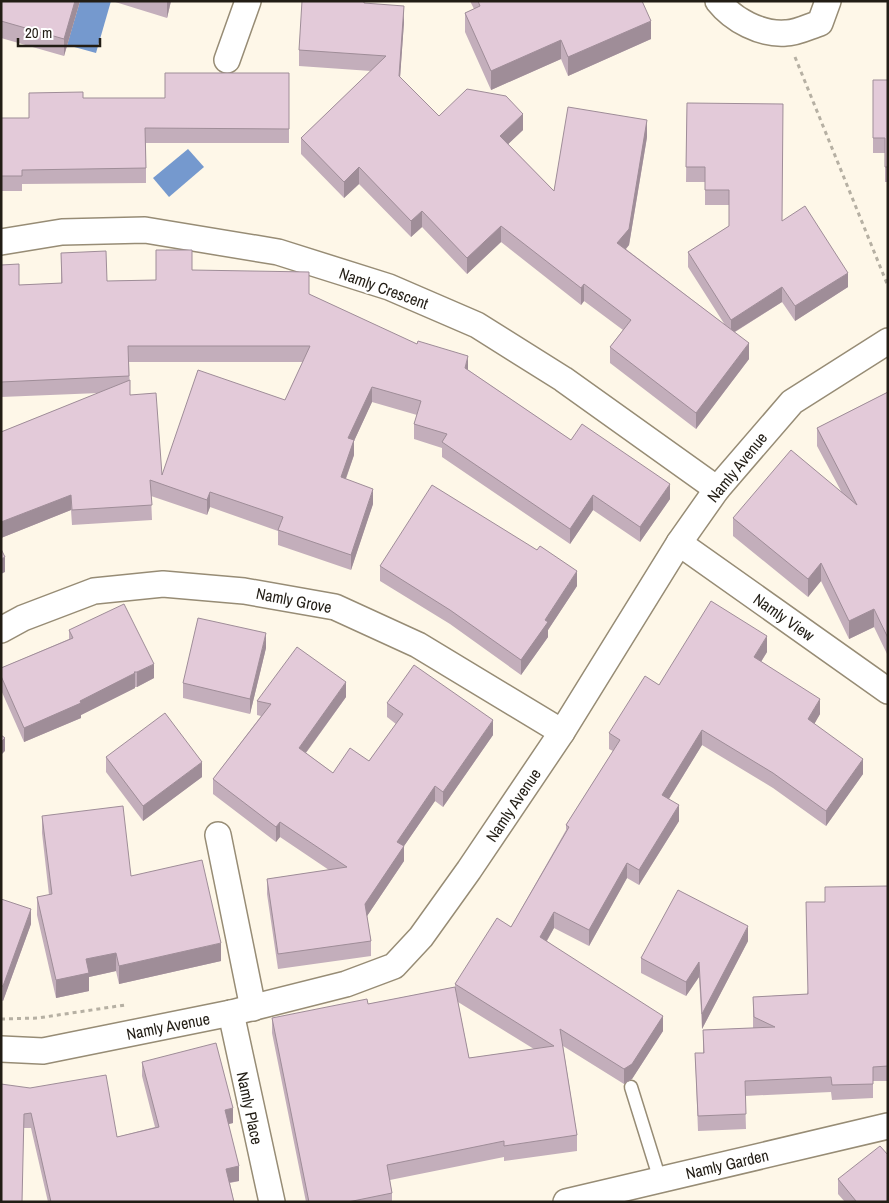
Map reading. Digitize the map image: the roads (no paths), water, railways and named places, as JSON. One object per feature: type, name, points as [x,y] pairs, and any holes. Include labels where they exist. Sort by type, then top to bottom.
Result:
[{"type":"street","points":[[227,60],[248,1]]},
{"type":"street","points":[[718,1],[726,12],[754,28],[786,33],[820,23],[828,1]]},
{"type":"street","name":"Namly Crescent","points":[[1,242],[62,232],[145,230],[278,252],[388,287],[477,325],[563,379],[716,489]]},
{"type":"street","name":"Namly Avenue","points":[[1,1049],[43,1051],[242,1011],[346,984],[394,966],[422,937],[562,732],[680,543],[716,489],[792,402],[888,341]]},
{"type":"street","name":"Namly View","points":[[680,543],[888,691]]},
{"type":"street","name":"Namly Grove","points":[[1,630],[23,618],[94,591],[163,584],[244,591],[335,606],[418,645],[562,732]]},
{"type":"street","name":"Namly Place","points":[[218,835],[242,1011],[272,1202]]},
{"type":"street","name":"Namly Garden","points":[[566,1202],[888,1126]]},
{"type":"lane","points":[[632,1087],[660,1180]]},
{"type":"water","points":[[80,1],[111,1],[96,53],[67,45]]},
{"type":"water","points":[[188,149],[204,167],[169,197],[153,178]]}]
